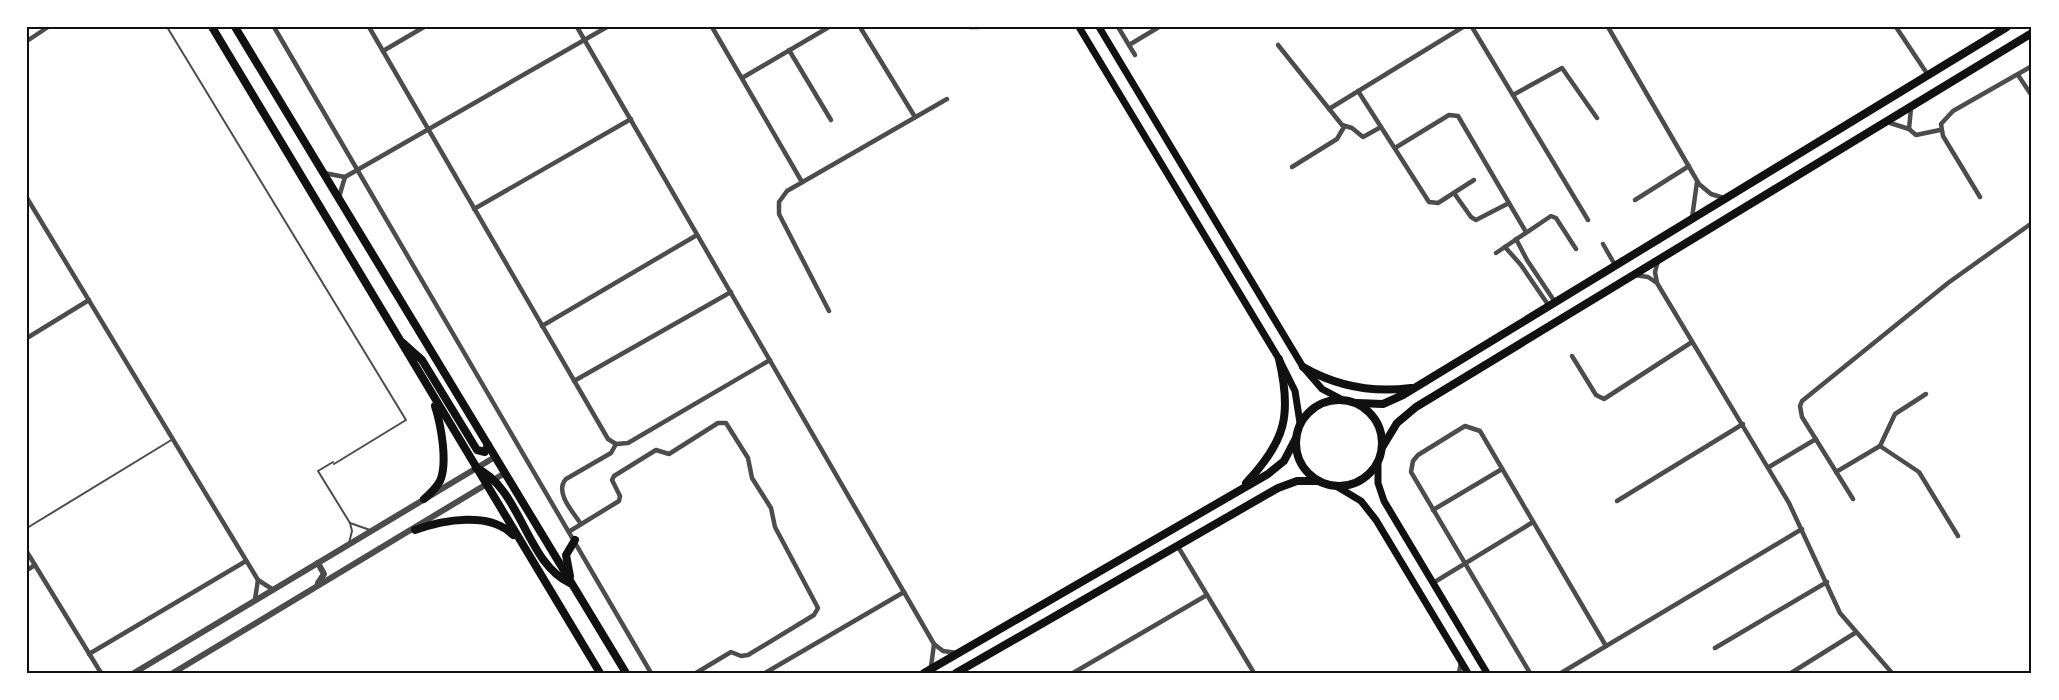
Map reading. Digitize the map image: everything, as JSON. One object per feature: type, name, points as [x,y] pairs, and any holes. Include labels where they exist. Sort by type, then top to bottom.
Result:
[{"type":"main road","points":[[212,27],[600,673]]},
{"type":"main road","points":[[235,27],[626,673]]},
{"type":"main road","points":[[926,671],[1276,468],[1291,451],[1300,423],[1296,391],[1279,359],[1078,27]]},
{"type":"main road","points":[[1099,27],[1303,367],[1322,388],[1341,399],[1357,403],[1383,404],[1414,388],[2007,27]]},
{"type":"main road","points":[[1487,673],[1384,501],[1378,483],[1378,464],[1383,446],[1397,423],[1416,407],[1660,257],[2032,33]]},
{"type":"main road","points":[[401,342],[422,360],[477,450],[485,452],[488,445]]},
{"type":"main road","points":[[1239,490],[1265,463],[1281,428],[1287,400],[1279,359]]},
{"type":"main road","points":[[1303,367],[1328,380],[1353,386],[1388,390],[1414,388]]},
{"type":"main road","points":[[424,499],[437,486],[442,472],[441,429],[432,396]]},
{"type":"main road","points":[[1300,423],[1313,408],[1331,400],[1341,399]]},
{"type":"main road","points":[[1357,403],[1377,420],[1383,446]]},
{"type":"main road","points":[[1296,438],[1301,463],[1318,481]]},
{"type":"main road","points":[[1336,486],[1356,483],[1372,472],[1378,464]]},
{"type":"main road","points":[[476,468],[495,479],[548,564],[563,579],[572,583]]},
{"type":"main road","points":[[956,673],[1278,488],[1297,481],[1318,481],[1336,486],[1361,501],[1376,520],[1468,673]]},
{"type":"main road","points":[[415,530],[444,522],[490,521],[507,529],[530,557]]},
{"type":"main road","points":[[572,583],[566,555],[575,540]]},
{"type":"street","points":[[27,41],[48,27]]},
{"type":"street","points":[[274,27],[651,673]]},
{"type":"street","points":[[369,27],[605,435],[616,444],[628,443],[770,360]]},
{"type":"street","points":[[382,51],[424,27]]},
{"type":"street","points":[[577,27],[934,644],[943,651],[959,653]]},
{"type":"street","points":[[324,173],[345,177],[607,27]]},
{"type":"street","points":[[712,27],[802,182]]},
{"type":"street","points":[[742,78],[829,27]]},
{"type":"street","points":[[860,27],[915,117]]},
{"type":"street","points":[[970,27],[979,27]]},
{"type":"street","points":[[1118,27],[1135,55]]},
{"type":"street","points":[[1129,45],[1159,27]]},
{"type":"street","points":[[1329,109],[1462,27]]},
{"type":"street","points":[[1472,27],[1588,220]]},
{"type":"street","points":[[1608,27],[1696,179],[1707,191],[1726,198]]},
{"type":"street","points":[[1896,27],[1928,75]]},
{"type":"street","points":[[1278,45],[1344,127],[1352,128],[1363,137],[1381,127]]},
{"type":"street","points":[[789,50],[831,120]]},
{"type":"street","points":[[1980,197],[1940,130],[1944,118],[2032,66]]},
{"type":"street","points":[[1513,95],[1562,69],[1597,118]]},
{"type":"street","points":[[2018,75],[2032,96]]},
{"type":"street","points":[[1358,91],[1429,202],[1436,204],[1474,180]]},
{"type":"street","points":[[829,311],[778,210],[783,194],[947,99]]},
{"type":"street","points":[[1909,129],[1913,103]]},
{"type":"street","points":[[1395,148],[1449,115],[1460,118],[1526,232]]},
{"type":"street","points":[[474,209],[631,119]]},
{"type":"street","points":[[1884,121],[1909,129],[1916,135],[1940,130]]},
{"type":"street","points":[[1292,167],[1337,139],[1344,127]]},
{"type":"street","points":[[1635,200],[1689,166]]},
{"type":"street","points":[[339,199],[345,177]]},
{"type":"street","points":[[1692,219],[1696,203],[1696,179]]},
{"type":"street","points":[[1454,193],[1471,217],[1476,220],[1509,203]]},
{"type":"street","points":[[27,198],[246,561],[258,580],[272,589]]},
{"type":"street","points":[[1496,253],[1549,217],[1554,216],[1576,249]]},
{"type":"street","points":[[1853,499],[1800,411],[1802,400],[1948,283],[2032,223]]},
{"type":"street","points":[[542,326],[697,235]]},
{"type":"street","points":[[1516,239],[1552,304]]},
{"type":"street","points":[[1603,244],[1615,265]]},
{"type":"street","points":[[1505,247],[1552,304]]},
{"type":"street","points":[[1657,283],[1656,267],[1660,257]]},
{"type":"street","points":[[1633,275],[1648,277],[1657,283],[1769,467],[1802,528],[1840,613],[1892,673]]},
{"type":"street","points":[[574,381],[730,292]]},
{"type":"street","points":[[27,338],[89,300]]},
{"type":"street","points":[[1572,356],[1596,395],[1604,399],[1692,342]]},
{"type":"street","points":[[1836,472],[1880,446],[1886,439],[1892,418],[1926,394]]},
{"type":"street","points":[[570,531],[620,501],[621,496],[612,480],[614,476],[656,450],[669,454],[720,422],[728,426],[748,458],[752,478],[771,508],[775,527],[818,608],[814,615],[748,655],[741,656],[731,652],[696,673]]},
{"type":"street","points":[[1617,501],[1743,424]]},
{"type":"street","points":[[1530,673],[1413,476],[1413,461],[1466,426],[1480,432],[1606,646]]},
{"type":"street","points":[[1769,467],[1816,439]]},
{"type":"street","points":[[581,524],[561,492],[561,484],[566,478],[611,453],[616,444]]},
{"type":"street","points":[[1880,446],[1919,472],[1958,536]]},
{"type":"street","points":[[134,673],[495,457]]},
{"type":"street","points":[[1433,510],[1502,469]]},
{"type":"street","points":[[173,673],[415,530],[505,473]]},
{"type":"street","points":[[1433,583],[1533,522]]},
{"type":"street","points":[[1561,673],[1802,528]]},
{"type":"street","points":[[1177,545],[1254,673]]},
{"type":"street","points":[[27,552],[100,672]]},
{"type":"street","points":[[89,654],[246,561]]},
{"type":"street","points":[[278,610],[288,600],[321,581],[324,571],[318,563]]},
{"type":"street","points":[[27,570],[35,565]]},
{"type":"street","points":[[255,599],[258,580]]},
{"type":"street","points":[[1715,648],[1827,582]]},
{"type":"street","points":[[765,673],[904,592]]},
{"type":"street","points":[[1073,673],[1207,595]]},
{"type":"street","points":[[1791,673],[1855,633]]},
{"type":"street","points":[[926,671],[934,655],[934,644]]},
{"type":"street","points":[[1459,673],[1461,662]]},
{"type":"lane","points":[[167,27],[406,420],[318,471],[350,524],[352,536],[349,543]]},
{"type":"lane","points":[[27,528],[172,439]]},
{"type":"lane","points":[[350,524],[370,530]]}]
